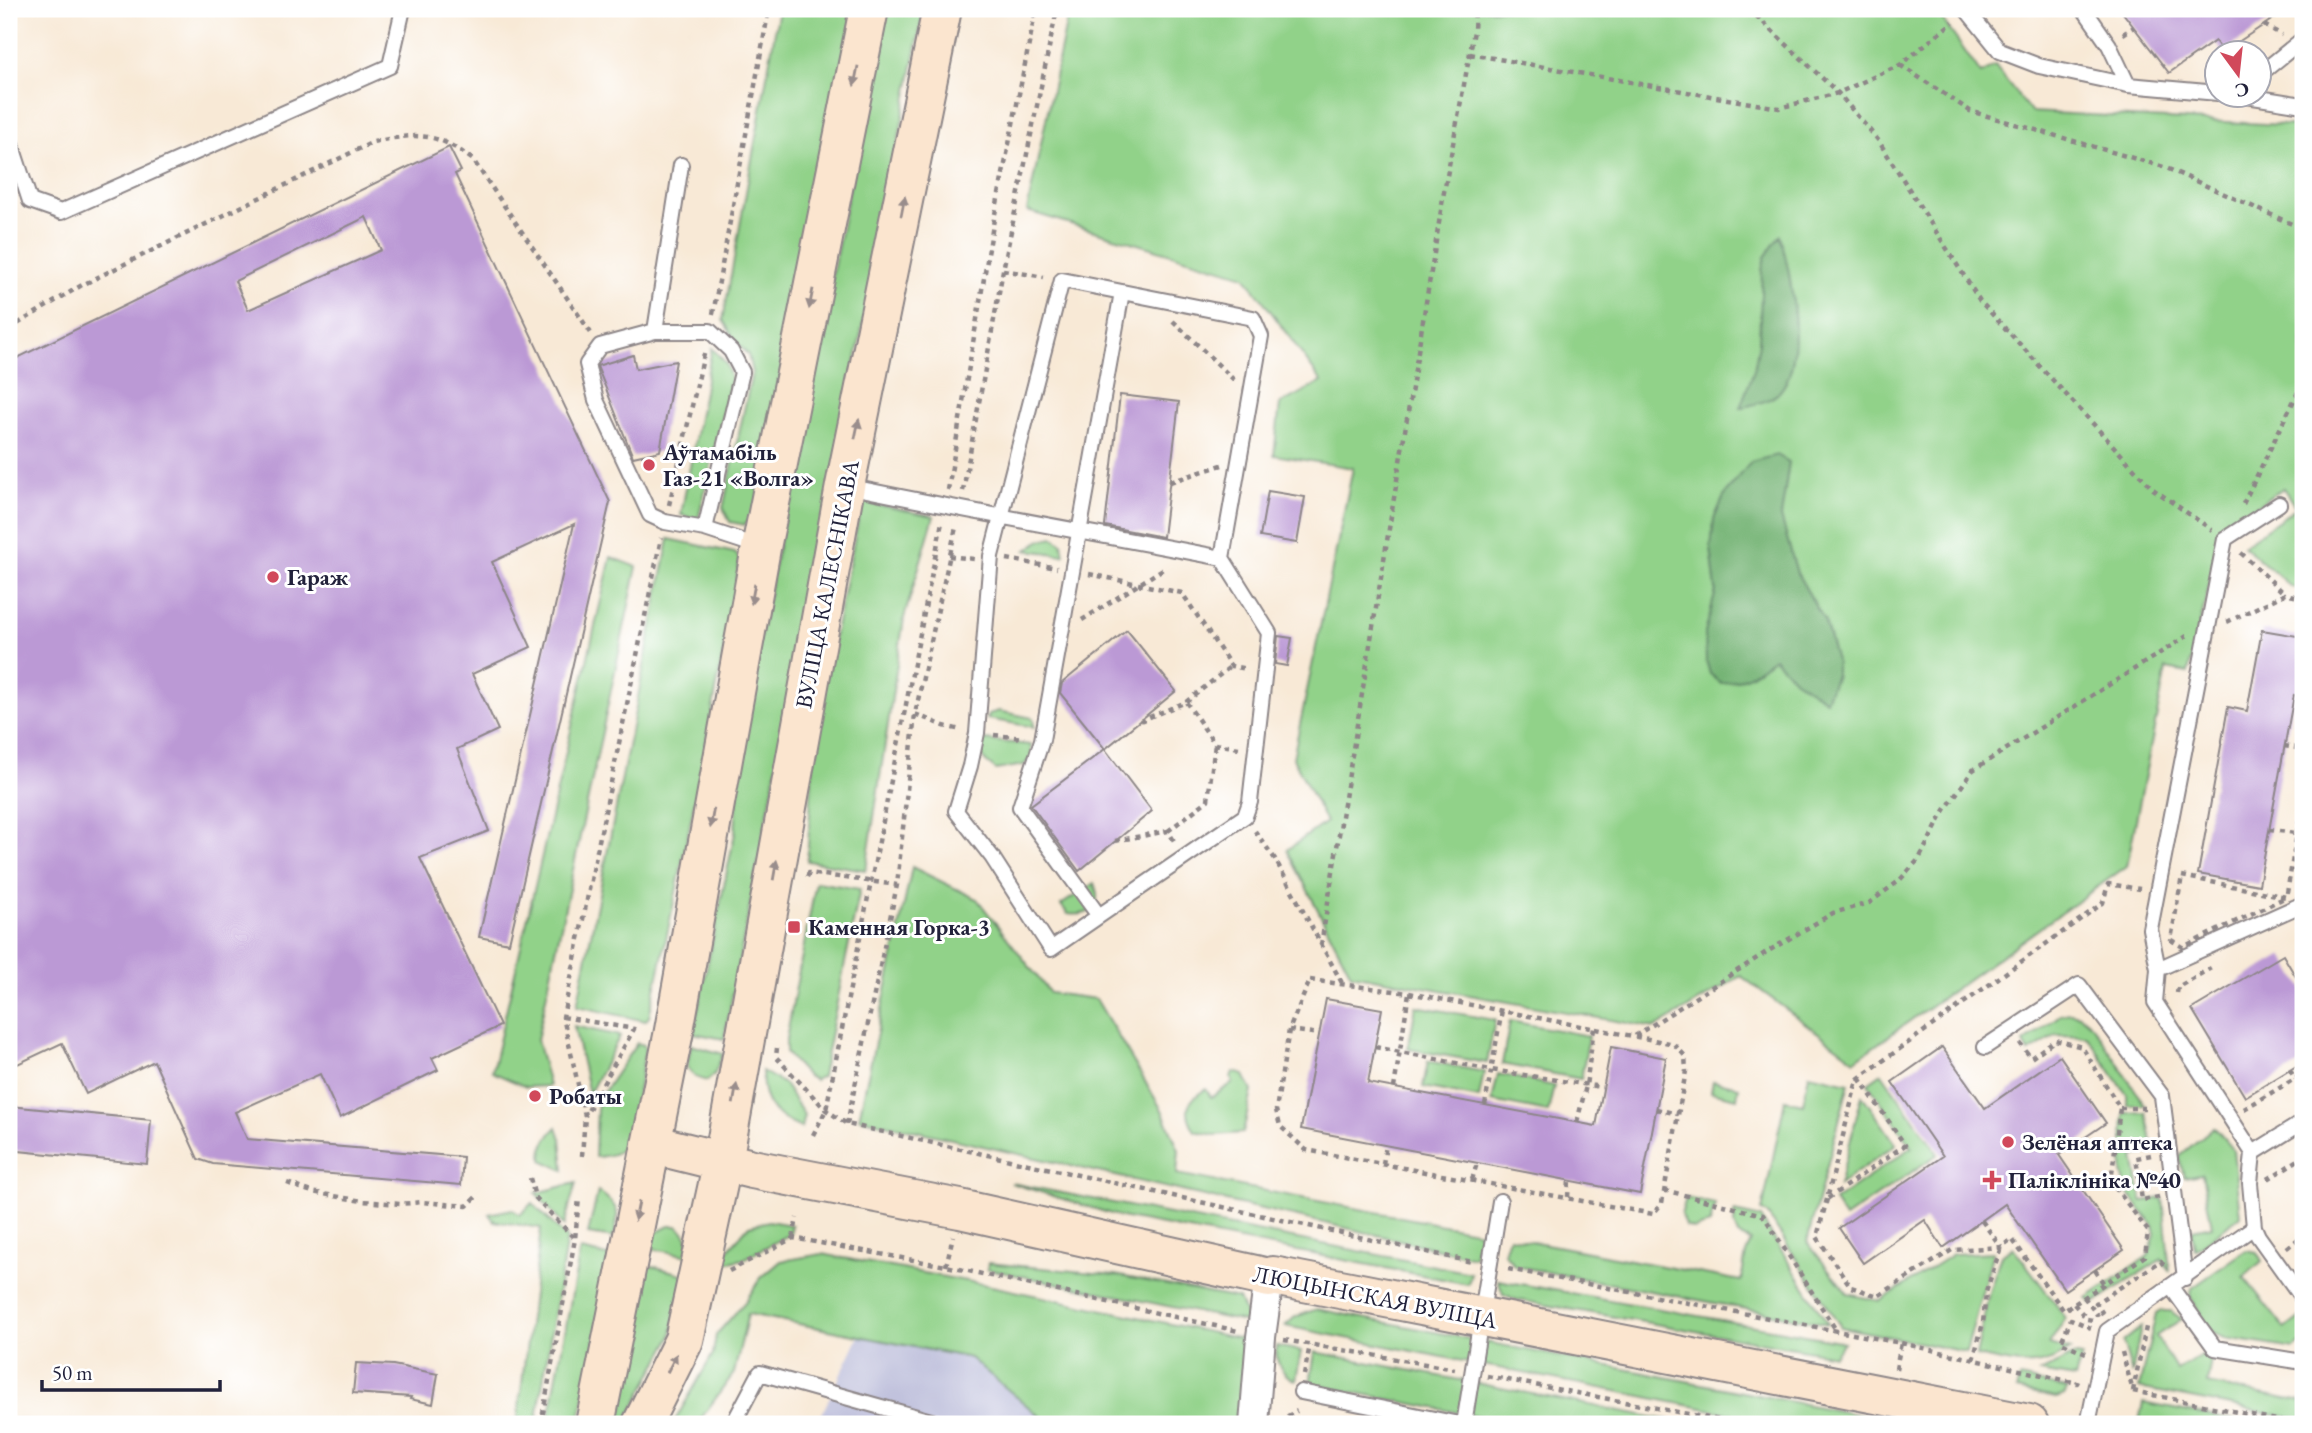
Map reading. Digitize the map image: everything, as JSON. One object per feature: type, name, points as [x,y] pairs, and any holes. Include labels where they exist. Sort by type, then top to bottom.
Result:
[{"type":"main road","points":[[595,1424],[673,1036],[761,548],[869,9]]},
{"type":"main road","name":"ВУЛІЦА КАЛЕСНІКАВА","points":[[642,1424],[684,1340],[723,1161],[845,486],[942,9]]},
{"type":"main road","points":[[652,1144],[723,1161]]},
{"type":"main road","name":"ЛЮЦЫНСКАЯ ВУЛІЦА","points":[[723,1161],[791,1177],[960,1209],[1269,1278],[1273,1276],[2029,1424]]},
{"type":"street","points":[[1254,1424],[1269,1278]]},
{"type":"lane","points":[[9,137],[30,201],[61,212],[390,65],[403,9]]},
{"type":"lane","points":[[2084,9],[2109,44],[2128,85]]},
{"type":"lane","points":[[1967,10],[2000,51],[2039,66],[2128,85],[2204,92]]},
{"type":"lane","points":[[2274,62],[2303,39]]},
{"type":"lane","points":[[2274,101],[2303,105]]},
{"type":"lane","points":[[655,331],[681,166]]},
{"type":"lane","points":[[1062,280],[1253,318],[1261,336],[1222,558],[1269,633],[1250,802],[1245,816],[1051,949],[992,857],[956,811],[977,733],[991,556],[1062,280]]},
{"type":"lane","points":[[1099,916],[1020,807],[1042,740],[1122,292]]},
{"type":"lane","points":[[705,529],[742,372],[731,351],[710,331],[655,331],[600,346],[587,364],[596,400],[650,515],[664,522],[705,529],[761,548]]},
{"type":"lane","points":[[845,486],[1222,558]]},
{"type":"lane","points":[[2279,504],[2225,539],[2150,929],[2158,969],[2155,1002],[2253,1153],[2250,1184],[2254,1227],[2303,1299]]},
{"type":"lane","points":[[2158,969],[2303,904]]},
{"type":"lane","points":[[1985,1047],[2079,985],[2162,1096],[2184,1271]]},
{"type":"lane","points":[[2253,1153],[2303,1122]]},
{"type":"lane","points":[[1301,1392],[1462,1424],[1473,1373],[1500,1201]]},
{"type":"lane","points":[[2088,1424],[2107,1331],[2171,1287],[2184,1271],[2254,1227]]},
{"type":"lane","points":[[2171,1287],[2215,1348],[2303,1362]]},
{"type":"lane","points":[[733,1424],[760,1373],[935,1424]]},
{"type":"path","points":[[582,1156],[585,1116],[564,1017],[664,522],[710,331],[769,9]]},
{"type":"path","points":[[813,1135],[826,1110],[872,883],[945,507],[994,219],[1036,9]]},
{"type":"path","points":[[847,1124],[897,885],[915,714],[960,508],[1003,270],[1057,9]]},
{"type":"path","points":[[1321,945],[1444,192],[1474,31],[1475,9]]},
{"type":"path","points":[[1749,9],[1838,93],[1878,140],[1980,301],[2153,489],[2225,539],[2285,594],[2303,598]]},
{"type":"path","points":[[1469,54],[1779,108],[1838,93],[1900,65],[1967,10]]},
{"type":"path","points":[[1900,65],[1970,111],[2164,167],[2303,229]]},
{"type":"path","points":[[9,330],[82,285],[360,148],[373,142],[409,135],[432,137],[453,144],[474,160],[600,346]]},
{"type":"path","points":[[1003,270],[1062,280]]},
{"type":"path","points":[[1148,297],[1250,395]]},
{"type":"path","points":[[2225,539],[2303,383]]},
{"type":"path","points":[[1170,482],[1239,460]]},
{"type":"path","points":[[1061,633],[1191,552]]},
{"type":"path","points":[[949,556],[974,559],[991,556],[1182,593],[1231,666],[1265,672]]},
{"type":"path","points":[[1635,1036],[1833,913],[1869,903],[1899,881],[1919,859],[1945,810],[1973,770],[2211,622],[2226,622],[2285,594]]},
{"type":"path","points":[[1140,721],[1186,702],[1231,666]]},
{"type":"path","points":[[1115,841],[1168,831],[1208,800],[1215,744],[1186,702]]},
{"type":"path","points":[[1215,744],[1256,751]]},
{"type":"path","points":[[2284,746],[2303,749]]},
{"type":"path","points":[[2286,897],[2303,797]]},
{"type":"path","points":[[1245,816],[1275,859],[1342,983]]},
{"type":"path","points":[[2269,830],[2297,833]]},
{"type":"path","points":[[1168,831],[1186,858]]},
{"type":"path","points":[[808,873],[897,885]]},
{"type":"path","points":[[2182,876],[2286,897],[2183,947],[2171,940],[2182,876]]},
{"type":"path","points":[[2025,1036],[2020,1044],[2031,1058],[2055,1040],[2082,1047],[2120,1108],[2111,1182],[2148,1231],[2145,1256],[2064,1311],[2012,1239],[2001,1247],[1952,1250],[1878,1296],[1851,1287],[1817,1237],[1857,1080],[2103,903],[2108,884],[2178,896]]},
{"type":"path","points":[[2175,1001],[2178,987],[2213,967]]},
{"type":"path","points":[[1310,980],[1409,993],[1635,1036],[1674,1044],[1685,1056],[1686,1070],[1662,1203],[1653,1214],[1306,1150],[1280,1126],[1276,1110],[1289,1030],[1310,980]]},
{"type":"path","points":[[1395,1088],[1409,993]]},
{"type":"path","points":[[1485,1105],[1502,1010]]},
{"type":"path","points":[[564,1017],[634,1029],[585,1116]]},
{"type":"path","points":[[1577,1122],[1586,1086],[1594,1027]]},
{"type":"path","points":[[1289,1030],[1320,1034]]},
{"type":"path","points":[[1375,1046],[1491,1070],[1602,1087]]},
{"type":"path","points":[[776,1057],[826,1110],[847,1124],[1490,1266],[1901,1343],[2077,1383],[2080,1373]]},
{"type":"path","points":[[2290,1070],[2295,1079]]},
{"type":"path","points":[[2231,1118],[2303,1074]]},
{"type":"path","points":[[1827,1199],[1905,1145],[1859,1078]]},
{"type":"path","points":[[2120,1108],[2150,1108],[2143,1098]]},
{"type":"path","points":[[1656,1109],[1678,1114]]},
{"type":"path","points":[[1383,1164],[1386,1145]]},
{"type":"path","points":[[2158,1154],[2136,1157],[2141,1189],[2143,1200],[2165,1196]]},
{"type":"path","points":[[2265,1181],[2303,1157]]},
{"type":"path","points":[[1472,1180],[1477,1163]]},
{"type":"path","points":[[530,1178],[535,1197],[575,1239]]},
{"type":"path","points":[[1568,1197],[1569,1180]]},
{"type":"path","points":[[287,1183],[312,1192],[362,1201],[400,1204],[422,1202],[467,1206],[478,1195]]},
{"type":"path","points":[[1664,1191],[1763,1215],[1836,1331]]},
{"type":"path","points":[[541,1424],[575,1239],[579,1198]]},
{"type":"path","points":[[797,1218],[793,1238],[946,1266],[1261,1337],[1473,1373],[1741,1424]]},
{"type":"path","points":[[1982,1221],[2001,1247]]},
{"type":"path","points":[[2287,1248],[2303,1236]]},
{"type":"path","points":[[2279,1238],[2295,1259]]},
{"type":"path","points":[[1973,1360],[1983,1323],[1986,1292],[2001,1247]]},
{"type":"path","points":[[2102,1321],[2106,1318],[2096,1303],[2161,1261],[2171,1277],[2174,1270],[2184,1271]]},
{"type":"path","points":[[2095,1270],[2104,1284]]},
{"type":"path","points":[[2084,1297],[2093,1309]]},
{"type":"path","points":[[2133,1391],[2147,1318],[2138,1326]]},
{"type":"path","points":[[2083,1363],[2086,1353],[2061,1342],[2071,1319],[2096,1331]]},
{"type":"path","points":[[2119,1341],[2133,1391]]},
{"type":"path","points":[[2133,1391],[2297,1424]]},
{"type":"path","points":[[1282,1424],[1284,1418],[1297,1411]]},
{"type":"shaded area","points":[[859,1336],[970,1358],[1049,1424],[817,1424]]},
{"type":"green space","points":[[779,9],[855,9],[755,515],[745,525],[730,522],[723,508],[752,373],[748,355],[736,342],[723,320]]},
{"type":"green space","points":[[885,9],[924,9],[724,1039],[693,1033],[735,833],[741,733]]},
{"type":"green space","points":[[1069,9],[1935,9],[1981,74],[1995,66],[2031,112],[2303,126],[2303,589],[2291,587],[2243,545],[2296,508],[2283,488],[2223,529],[2188,673],[2166,669],[2127,866],[1855,1060],[1741,976],[1655,1028],[1351,974],[1287,850],[1326,822],[1293,758],[1353,468],[1274,455],[1280,404],[1322,382],[1245,276],[1027,211]]},
{"type":"green space","points":[[1780,236],[1792,293],[1795,338],[1793,359],[1788,377],[1776,395],[1740,408],[1754,370],[1759,343],[1765,257]]},
{"type":"green space","points":[[712,348],[726,363],[731,379],[698,520],[681,515]]},
{"type":"green space","points":[[1777,455],[1789,462],[1781,517],[1797,573],[1825,622],[1836,661],[1836,675],[1826,700],[1795,680],[1774,658],[1744,678],[1721,683],[1710,674],[1706,660],[1705,633],[1716,590],[1711,548],[1714,519],[1725,494],[1751,462]]},
{"type":"green space","points":[[862,502],[934,516],[904,618],[866,870],[807,861],[815,729]]},
{"type":"green space","points":[[1053,537],[1062,543],[1064,555],[1027,550],[1041,540]]},
{"type":"green space","points":[[669,539],[735,553],[740,559],[686,846],[649,1017],[645,1021],[577,1006]]},
{"type":"green space","points":[[611,557],[637,567],[537,1040],[549,1086],[526,1087],[492,1072]]},
{"type":"green space","points":[[998,711],[1033,718],[1034,727],[987,719],[989,714]]},
{"type":"green space","points":[[984,740],[1031,745],[1031,758],[1024,765],[996,770],[985,761],[980,752]]},
{"type":"green space","points":[[912,867],[977,899],[1050,993],[1096,999],[1162,1110],[1179,1150],[1177,1174],[1480,1232],[1474,1257],[859,1118]]},
{"type":"green space","points":[[816,882],[860,889],[822,1076],[815,1080],[807,1076],[786,1053],[786,1039]]},
{"type":"green space","points":[[1094,883],[1097,898],[1093,908],[1083,914],[1068,914],[1061,905]]},
{"type":"green space","points":[[1416,1006],[1495,1020],[1487,1063],[1408,1049]]},
{"type":"green space","points":[[2060,1015],[2080,1015],[2093,1026],[2145,1105],[2127,1105],[2127,1095],[2087,1036],[2057,1035],[2029,1052],[2024,1043]]},
{"type":"green space","points":[[1510,1021],[1589,1036],[1581,1079],[1502,1064]]},
{"type":"green space","points":[[574,1026],[620,1036],[589,1094]]},
{"type":"green space","points":[[637,1043],[644,1045],[645,1050],[630,1139],[616,1153],[595,1157],[597,1108],[603,1093]]},
{"type":"green space","points":[[691,1045],[723,1054],[714,1075],[707,1081],[695,1077],[687,1067]]},
{"type":"green space","points":[[1428,1061],[1484,1072],[1479,1098],[1423,1087]]},
{"type":"green space","points":[[762,1071],[784,1084],[804,1115],[801,1128],[783,1119],[771,1107],[764,1092]]},
{"type":"green space","points":[[1233,1072],[1244,1075],[1252,1091],[1243,1133],[1215,1135],[1195,1131],[1188,1112],[1191,1102],[1206,1089],[1211,1097],[1233,1083]]},
{"type":"green space","points":[[1882,1073],[1938,1154],[1845,1218],[1834,1201],[1912,1147],[1868,1083]]},
{"type":"green space","points":[[1498,1074],[1554,1086],[1548,1112],[1492,1101]]},
{"type":"green space","points":[[1809,1074],[1849,1083],[1807,1242],[1848,1294],[1880,1301],[1953,1254],[1993,1252],[1966,1352],[1841,1327],[1767,1214],[1762,1211],[1785,1100],[1803,1104]]},
{"type":"green space","points":[[1713,1081],[1739,1087],[1737,1098],[1711,1092]]},
{"type":"green space","points":[[1862,1095],[1896,1144],[1839,1185]]},
{"type":"green space","points":[[2146,1112],[2154,1152],[2134,1157],[2142,1201],[2163,1198],[2170,1272],[2162,1259],[2092,1304],[2087,1298],[2148,1256],[2155,1235],[2153,1225],[2127,1192],[2122,1172],[2124,1113]]},
{"type":"green space","points":[[557,1127],[564,1170],[542,1160],[545,1142]]},
{"type":"green space","points":[[2214,1127],[2233,1149],[2240,1216],[2195,1250],[2192,1230],[2212,1226],[2202,1174],[2184,1177],[2179,1156]]},
{"type":"green space","points":[[576,1183],[564,1226],[536,1193]]},
{"type":"green space","points":[[1011,1183],[1471,1273],[1468,1284],[1121,1217]]},
{"type":"green space","points":[[598,1191],[611,1201],[616,1211],[614,1238],[588,1234]]},
{"type":"green space","points":[[1686,1198],[1715,1204],[1710,1224],[1694,1229],[1685,1226],[1681,1215]]},
{"type":"green space","points":[[532,1203],[567,1238],[536,1424],[517,1424],[541,1228],[494,1221],[489,1214],[512,1209],[520,1215]]},
{"type":"green space","points":[[1735,1212],[1761,1218],[1828,1324],[1515,1266],[1504,1253],[1509,1237],[1741,1281],[1751,1241],[1738,1235],[1734,1225]]},
{"type":"green space","points":[[769,1221],[792,1225],[790,1234],[744,1259],[724,1263],[722,1257],[749,1226]]},
{"type":"green space","points":[[669,1226],[677,1226],[686,1236],[689,1256],[649,1248],[653,1234]]},
{"type":"green space","points":[[2013,1247],[2066,1318],[2049,1344],[2070,1350],[2047,1362],[2024,1364],[1976,1356],[1989,1292],[2001,1255]]},
{"type":"green space","points":[[580,1250],[612,1257],[579,1424],[548,1424]]},
{"type":"green space","points":[[2246,1250],[2257,1252],[2262,1261],[2244,1277],[2285,1329],[2303,1315],[2303,1342],[2294,1349],[2225,1338],[2212,1333],[2190,1296],[2192,1288]]},
{"type":"green space","points":[[822,1254],[982,1284],[1251,1341],[1243,1424],[1049,1424],[970,1358],[748,1314],[734,1373],[697,1424],[673,1424],[713,1354],[716,1335],[745,1302],[761,1278],[781,1261]]},
{"type":"green space","points":[[988,1263],[1115,1275],[1239,1299],[1249,1323],[987,1269]]},
{"type":"green space","points":[[645,1264],[685,1275],[671,1338],[625,1424],[612,1424]]},
{"type":"green space","points":[[1498,1280],[1844,1342],[1834,1355],[1517,1300],[1503,1294]]},
{"type":"green space","points":[[1317,1309],[1906,1424],[1783,1424],[1285,1326],[1295,1317]]},
{"type":"green space","points":[[2170,1311],[2182,1319],[2156,1336],[2177,1370],[2204,1354],[2211,1359],[2207,1384],[2303,1402],[2303,1420],[2139,1388],[2156,1314]]},
{"type":"green space","points":[[2141,1327],[2132,1374],[2123,1342]]},
{"type":"green space","points":[[1276,1346],[1301,1351],[1296,1380],[1286,1375],[1280,1367]]},
{"type":"green space","points":[[1315,1352],[1688,1424],[1518,1424],[1310,1384]]},
{"type":"green space","points":[[2075,1355],[2082,1356],[2075,1378],[2040,1372]]},
{"type":"green space","points":[[2020,1378],[2067,1389],[2065,1395],[2056,1398],[2016,1390]]},
{"type":"green space","points":[[2143,1403],[2251,1424],[2158,1424],[2139,1421]]},
{"type":"building","points":[[2120,9],[2288,9],[2244,38],[2204,38],[2204,49],[2169,73]]},
{"type":"building","points":[[449,147],[461,171],[455,174],[610,502],[509,943],[479,937],[574,524],[492,562],[531,647],[472,674],[498,730],[457,749],[489,831],[420,858],[500,1026],[432,1058],[438,1070],[340,1118],[320,1074],[235,1112],[247,1139],[463,1157],[461,1185],[213,1164],[198,1159],[154,1061],[86,1094],[62,1043],[9,1068],[9,362]],"holes":[[[366,217],[381,250],[248,310],[235,281]]]},
{"type":"building","points":[[633,355],[636,369],[676,361],[660,451],[633,457],[597,366]]},
{"type":"building","points":[[1120,395],[1179,402],[1163,537],[1105,526]]},
{"type":"building","points":[[1268,491],[1305,497],[1297,543],[1260,537]]},
{"type":"building","points":[[1127,630],[1176,691],[1105,749],[1060,693],[1062,683]]},
{"type":"building","points":[[2262,630],[2303,637],[2303,697],[2294,695],[2259,885],[2198,874],[2228,707],[2247,711]]},
{"type":"building","points":[[1278,636],[1292,638],[1287,666],[1275,664]]},
{"type":"building","points":[[1105,749],[1152,811],[1079,871],[1031,805]]},
{"type":"building","points":[[2283,955],[2303,989],[2303,1062],[2245,1097],[2192,1009]]},
{"type":"building","points":[[1326,999],[1382,1009],[1368,1083],[1596,1126],[1611,1047],[1666,1058],[1640,1194],[1301,1129]]},
{"type":"building","name":"Паліклініка №40","points":[[1942,1047],[1985,1108],[2060,1056],[2106,1123],[2059,1155],[2124,1250],[2065,1290],[2005,1204],[1943,1248],[1925,1220],[1863,1263],[1839,1228],[1943,1156],[1892,1082]]},
{"type":"building","points":[[9,1106],[151,1120],[147,1164],[9,1150]]},
{"type":"building","points":[[356,1363],[393,1365],[438,1374],[433,1404],[410,1399],[411,1397],[353,1393]]},
{"type":"place","name":"Аўтамабіль Газ-21 «Волга»","points":[[649,465]]},
{"type":"place","name":"Гараж","points":[[273,577]]},
{"type":"place","name":"Каменная Горка-3","points":[[794,927]]},
{"type":"place","name":"Робаты","points":[[535,1096]]},
{"type":"place","name":"Зелёная аптека","points":[[2008,1142]]},
{"type":"place","name":"Паліклініка №40","points":[[1992,1180]]}]
